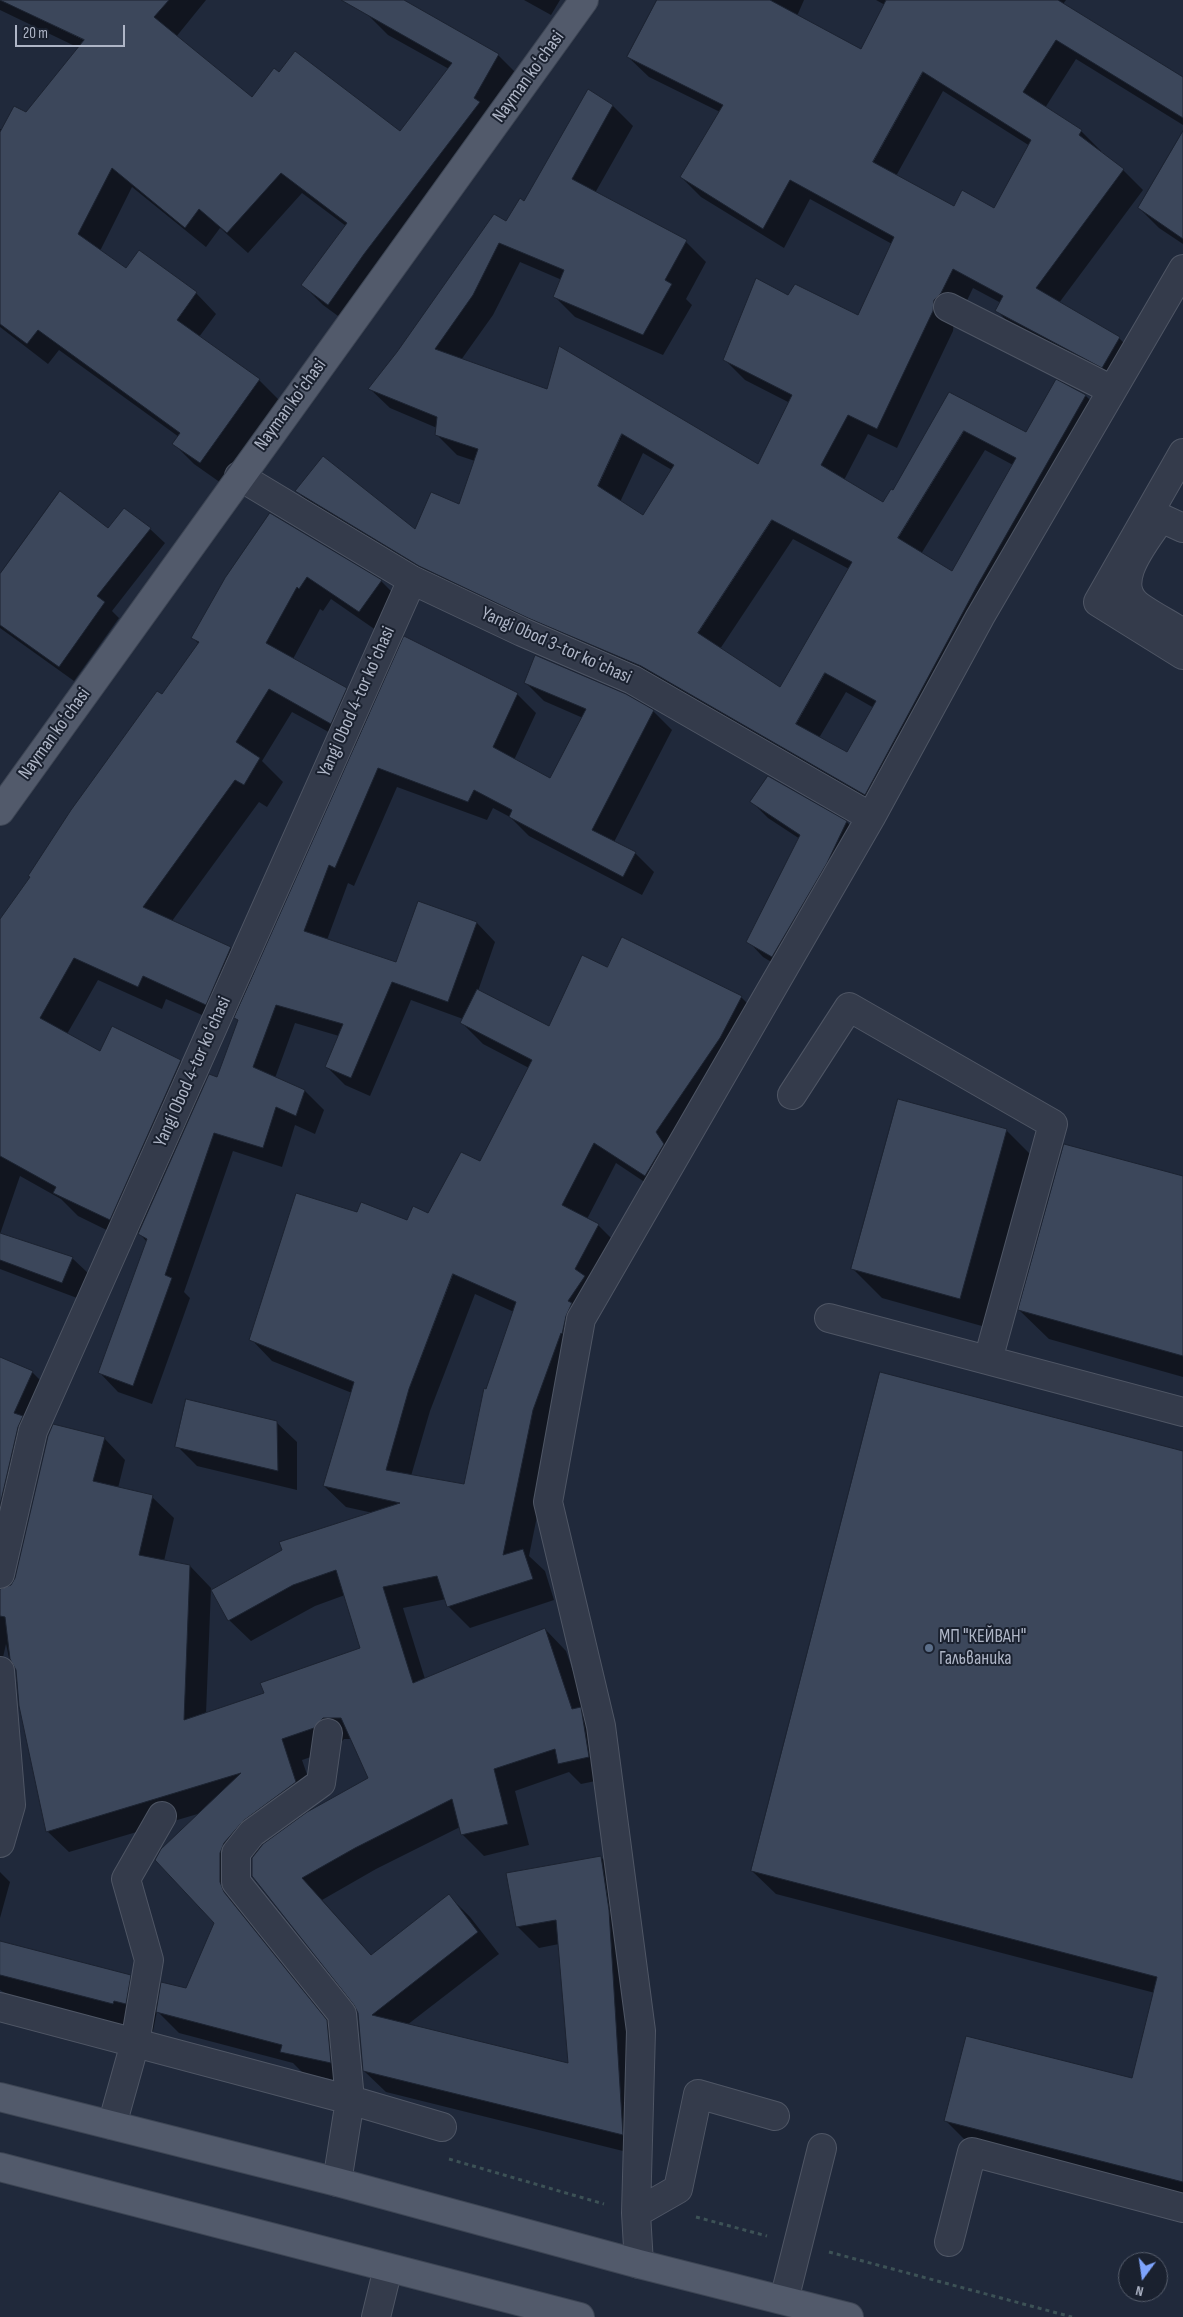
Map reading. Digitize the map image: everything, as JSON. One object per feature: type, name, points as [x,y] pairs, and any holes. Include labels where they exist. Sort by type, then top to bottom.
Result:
[{"type":"main road","name":"Nayman koʻchasi","points":[[0,811],[239,476],[584,0]]},
{"type":"main road","points":[[0,2097],[337,2182],[639,2264],[849,2317]]},
{"type":"main road","points":[[0,2167],[580,2317]]},
{"type":"street","points":[[639,2264],[643,2209],[641,2031],[601,1726],[548,1502],[581,1319],[871,817],[980,617],[1183,269]]},
{"type":"street","points":[[948,307],[1112,390]]},
{"type":"street","points":[[1183,453],[1098,602],[1183,655]]},
{"type":"street","name":"Yangi Obod 3-tor koʻchasi","points":[[239,476],[412,580],[522,632],[633,680],[871,817]]},
{"type":"street","points":[[1183,528],[1161,518],[1129,568],[1127,587],[1137,605],[1183,632]]},
{"type":"street","name":"Yangi Obod 4-tor koʻchasi","points":[[0,1574],[33,1431],[412,580]]},
{"type":"street","points":[[792,1095],[849,1007],[1052,1124],[988,1360]]},
{"type":"street","points":[[829,1318],[1183,1412]]},
{"type":"street","points":[[0,1671],[11,1805],[0,1843]]},
{"type":"street","points":[[328,1733],[321,1784],[252,1832],[236,1853],[236,1882],[342,2014],[350,2100],[337,2182]]},
{"type":"street","points":[[112,2126],[134,2043],[150,1960],[126,1879],[162,1816]]},
{"type":"street","points":[[0,2007],[350,2100],[442,2127]]},
{"type":"street","points":[[643,2209],[678,2189],[698,2094],[775,2116]]},
{"type":"street","points":[[784,2300],[822,2148]]},
{"type":"street","points":[[949,2242],[972,2152],[1183,2208]]},
{"type":"street","points":[[376,2317],[388,2268]]},
{"type":"path","points":[[643,2209],[798,2244],[1072,2317]]},
{"type":"building","points":[[0,0],[169,0],[154,17],[252,97],[274,68],[279,72],[295,51],[400,131],[452,63],[341,0],[404,0],[499,54],[474,98],[480,102],[364,254],[328,305],[301,285],[347,223],[281,173],[227,233],[199,209],[185,228],[112,168],[78,234],[126,268],[139,250],[197,292],[177,320],[260,379],[200,463],[172,444],[180,433],[38,330],[27,344],[0,324],[0,132],[14,106],[26,112],[84,40]]},
{"type":"building","points":[[657,0],[770,0],[861,49],[886,0],[1058,0],[1183,77],[1183,118],[1056,40],[1023,92],[1082,130],[1079,135],[1124,169],[1036,288],[1120,337],[1102,368],[995,311],[1003,296],[953,269],[941,293],[934,300],[933,311],[877,429],[848,415],[821,465],[883,502],[891,489],[893,490],[949,392],[1026,432],[1056,379],[1086,395],[977,586],[865,795],[641,666],[528,618],[419,566],[295,491],[323,456],[415,529],[431,492],[459,504],[478,449],[435,435],[437,417],[368,389],[397,352],[494,214],[506,221],[520,198],[524,201],[588,89],[613,105],[572,179],[687,240],[665,280],[672,284],[643,335],[553,297],[564,270],[499,243],[473,295],[435,349],[547,389],[559,346],[758,464],[792,395],[723,360],[756,278],[788,295],[795,284],[858,315],[894,237],[790,180],[763,229],[680,177],[723,105],[627,57]],"holes":[[[923,72],[1031,140],[994,208],[962,190],[954,206],[873,162]],[[964,431],[1016,458],[952,571],[898,538]],[[622,434],[674,465],[643,515],[598,486]],[[772,520],[852,562],[780,687],[698,633]],[[825,673],[876,701],[847,752],[796,724]]]},
{"type":"building","points":[[1183,131],[1183,239],[1138,208]]},
{"type":"building","points":[[60,491],[108,528],[124,508],[151,528],[97,596],[105,602],[59,667],[0,625],[0,574]]},
{"type":"building","points":[[270,513],[382,580],[359,612],[307,577],[299,589],[297,587],[266,643],[347,688],[331,724],[269,689],[236,742],[260,758],[244,785],[235,780],[143,907],[231,947],[206,1005],[143,976],[138,987],[74,958],[40,1018],[100,1051],[112,1026],[181,1060],[110,1220],[53,1193],[56,1187],[0,1156],[0,919],[30,877],[28,876],[71,810],[157,691],[162,694],[199,642],[191,638],[225,578]]},
{"type":"building","points":[[404,636],[518,693],[493,747],[550,778],[586,709],[524,683],[535,655],[626,694],[654,710],[592,830],[636,852],[623,877],[509,817],[512,810],[474,790],[468,802],[378,768],[335,868],[329,865],[304,931],[396,962],[418,901],[477,922],[448,1002],[392,982],[351,1078],[325,1067],[343,1024],[276,1005],[253,1067],[305,1090],[296,1116],[276,1107],[263,1148],[214,1133],[165,1275],[172,1278],[133,1386],[98,1373],[147,1239],[138,1234],[209,1074],[217,1077],[238,1020],[234,1018]]},
{"type":"building","points":[[768,776],[847,821],[827,863],[772,957],[746,942],[800,835],[750,802]]},
{"type":"building","points":[[622,937],[742,996],[720,1038],[656,1132],[664,1144],[645,1176],[594,1143],[562,1205],[599,1224],[575,1269],[585,1276],[568,1301],[572,1303],[533,1410],[503,1555],[523,1549],[533,1579],[447,1607],[437,1576],[383,1587],[413,1683],[545,1628],[572,1709],[581,1707],[589,1757],[558,1764],[555,1749],[494,1769],[508,1824],[461,1835],[452,1799],[355,1848],[302,1878],[371,1955],[449,1894],[478,1932],[372,2015],[568,2063],[556,1920],[516,1927],[506,1873],[601,1856],[609,1910],[623,2135],[363,2071],[358,2013],[354,2005],[252,1876],[252,1858],[263,1844],[307,1812],[368,1778],[341,1718],[323,1718],[314,1728],[282,1739],[296,1782],[243,1821],[224,1843],[220,1853],[220,1882],[224,1892],[327,2020],[331,2063],[280,2052],[282,2045],[156,2012],[161,1982],[186,1988],[214,1923],[155,1860],[161,1849],[241,1773],[46,1832],[19,1706],[16,1670],[10,1659],[5,1617],[0,1616],[0,1589],[11,1585],[15,1578],[48,1436],[53,1424],[105,1437],[93,1481],[153,1495],[139,1555],[190,1565],[184,1720],[264,1693],[260,1683],[360,1648],[336,1570],[293,1585],[228,1621],[211,1590],[282,1550],[279,1542],[400,1503],[323,1486],[354,1382],[249,1340],[296,1193],[357,1212],[361,1202],[407,1220],[413,1206],[428,1213],[461,1152],[480,1161],[532,1060],[460,1023],[477,989],[549,1026],[582,955],[607,967]],"holes":[[[453,1274],[516,1302],[486,1389],[484,1388],[464,1484],[386,1470],[409,1389]]]},
{"type":"building","points":[[898,1099],[1007,1129],[960,1299],[851,1269]]},
{"type":"building","points":[[1064,1144],[1183,1176],[1183,1356],[1018,1310]]},
{"type":"building","points":[[0,1233],[73,1257],[62,1283],[0,1260]]},
{"type":"building","points":[[0,1357],[33,1371],[14,1413],[23,1416],[18,1427],[0,1505]]},
{"type":"building","points":[[880,1372],[1183,1451],[1183,2182],[944,2121],[966,2036],[1132,2078],[1157,1977],[751,1871]]},
{"type":"building","points":[[186,1399],[277,1421],[278,1471],[175,1447]]},
{"type":"building","points":[[0,1941],[131,1975],[126,2004],[114,2001],[113,2004],[0,1975]]},
{"type":"place","name":"МП \"КЕЙВАН\" Гальваника","points":[[929,1648]]}]
